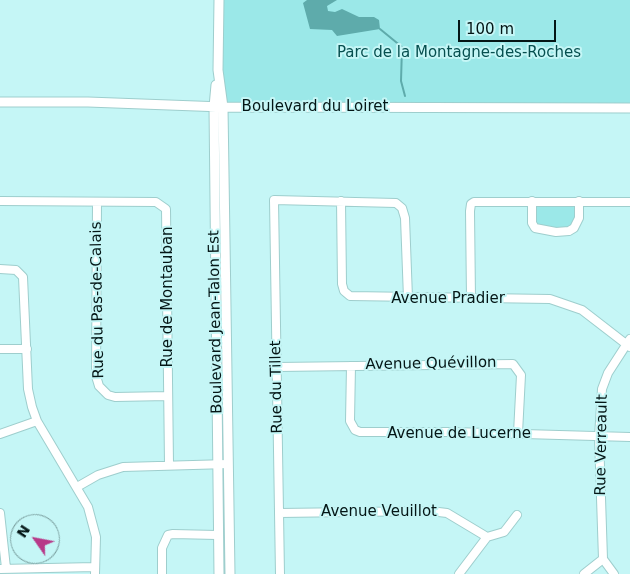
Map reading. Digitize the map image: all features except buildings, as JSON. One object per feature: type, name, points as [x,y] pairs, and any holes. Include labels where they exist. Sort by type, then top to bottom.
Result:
[{"type":"street","name":"Boulevard Jean-Talon Est","points":[[219,0],[217,535],[219,574]]},
{"type":"street","name":"Boulevard du Loiret","points":[[0,102],[88,102],[218,107],[630,108]]},
{"type":"street","name":"Boulevard Jean-Talon Est","points":[[218,107],[230,574]]},
{"type":"street","name":"Rue du Tillet","points":[[280,574],[274,200],[341,201]]},
{"type":"street","name":"Rue de Montauban","points":[[0,201],[156,202],[166,209],[169,465]]},
{"type":"street","points":[[341,201],[392,201],[402,208],[406,218],[408,298]]},
{"type":"street","name":"Avenue Pradier","points":[[341,201],[344,291],[356,298],[550,299],[582,310],[629,343]]},
{"type":"street","points":[[471,298],[471,204],[477,201],[630,202]]},
{"type":"street","points":[[532,201],[532,223],[535,228],[556,232],[569,231],[574,228],[579,218],[579,202]]},
{"type":"street","name":"Rue du Pas-de-Calais","points":[[97,202],[96,376],[99,386],[108,395],[168,396]]},
{"type":"street","points":[[0,269],[16,270],[23,277],[28,389],[37,421],[77,487],[93,522],[95,571],[3,568],[0,513]]},
{"type":"street","name":"Rue Verreault","points":[[602,559],[600,436],[604,381],[629,343]]},
{"type":"street","points":[[0,349],[27,349]]},
{"type":"street","name":"Avenue Quévillon","points":[[277,366],[512,364],[521,375],[518,433]]},
{"type":"street","name":"Avenue de Lucerne","points":[[351,366],[350,420],[355,430],[360,432],[518,433],[630,437]]},
{"type":"street","points":[[0,434],[37,421]]},
{"type":"street","points":[[77,487],[98,475],[116,469],[139,465],[228,464]]},
{"type":"street","name":"Avenue Veuillot","points":[[279,513],[439,511],[447,513],[487,537]]},
{"type":"street","points":[[459,574],[487,537],[504,532],[517,515]]},
{"type":"street","points":[[162,574],[162,548],[168,536],[173,534],[217,535]]},
{"type":"street","points":[[584,574],[602,559],[614,574]]},
{"type":"green space","name":"Parc de la Montagne-des-Roches","points":[[218,0],[630,0],[630,108],[223,107]]},
{"type":"green space","points":[[532,201],[579,201],[579,218],[569,231],[535,228]]},
{"type":"shaded area","points":[[307,0],[337,0],[327,6],[328,11],[335,12],[342,9],[359,17],[374,17],[379,20],[380,29],[337,36],[332,30],[310,29],[303,3]]},
{"type":"waterway","points":[[380,29],[402,47],[401,81],[405,96]]}]
